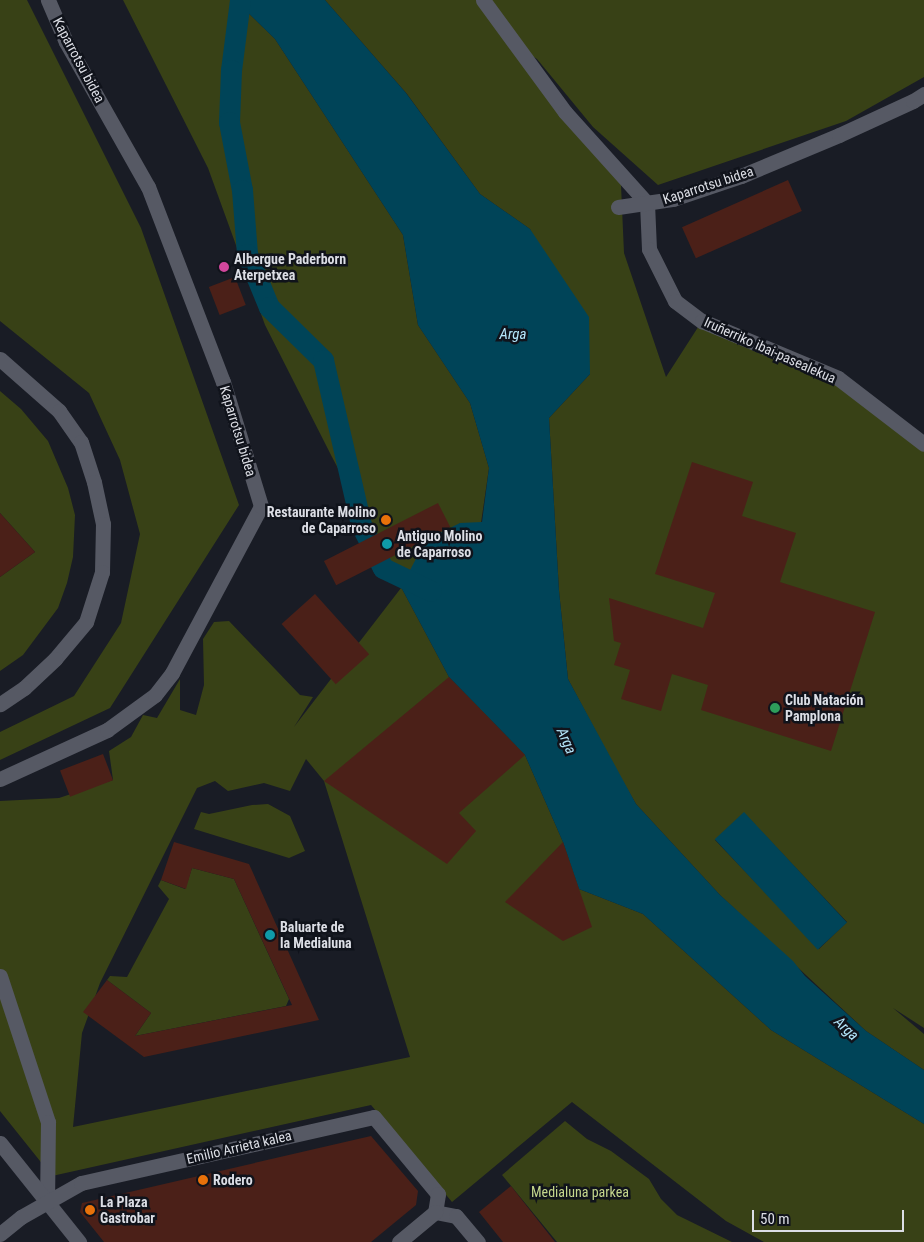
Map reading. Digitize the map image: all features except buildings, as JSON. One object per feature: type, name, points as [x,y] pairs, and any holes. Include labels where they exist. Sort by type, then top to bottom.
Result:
[{"type":"street","name":"Kaparrotsu bidea","points":[[0,779],[107,730],[155,695],[172,673],[261,506],[223,382],[148,188],[66,42],[48,0]]},
{"type":"street","name":"Kaparrotsu bidea","points":[[483,0],[565,112],[647,203],[673,199],[741,176],[839,135],[913,101],[924,94]]},
{"type":"street","points":[[618,207],[647,203]]},
{"type":"street","name":"Iruñerriko ibai-pasealekua","points":[[647,203],[649,249],[675,301],[702,321],[838,378],[924,444]]},
{"type":"street","points":[[0,359],[59,412],[81,442],[94,482],[104,524],[102,572],[86,622],[56,660],[24,688],[0,704]]},
{"type":"street","points":[[0,976],[48,1122],[47,1202]]},
{"type":"street","name":"Emilio Arrieta kalea","points":[[0,1234],[21,1217],[81,1183],[374,1116],[438,1194],[436,1212]]},
{"type":"street","points":[[0,1143],[79,1242]]},
{"type":"street","points":[[399,1242],[436,1212],[456,1216],[478,1242]]},
{"type":"green space","points":[[0,0],[27,0],[141,228],[239,505],[110,708],[0,760],[0,732],[74,696],[121,623],[140,534],[120,460],[89,393],[0,321]]},
{"type":"green space","points":[[123,0],[235,0],[275,39],[403,235],[418,325],[470,403],[489,468],[481,523],[460,523],[401,587],[449,677],[525,755],[563,842],[579,889],[643,914],[771,1030],[924,1124],[924,1242],[764,1242],[726,1221],[572,1102],[452,1202],[371,1105],[52,1176],[0,1111],[0,801],[59,798],[113,780],[109,751],[131,737],[143,715],[157,718],[180,679],[180,710],[196,715],[204,685],[203,639],[214,622],[229,621],[300,695],[313,697],[294,727],[401,588],[265,325],[208,168]],"holes":[[[306,759],[324,781],[410,1057],[73,1127],[82,1033],[100,983],[197,788],[215,781],[228,791],[264,783],[290,791]]]},
{"type":"green space","points":[[325,0],[924,0],[924,77],[846,121],[658,185],[593,127],[537,59],[505,38],[621,185],[624,253],[666,377],[702,321],[838,378],[924,441],[924,1028],[893,1008],[924,1034],[924,1070],[866,1031],[720,895],[636,804],[568,679],[559,591],[549,418],[590,374],[530,229],[480,194],[407,94]],"holes":[[[744,813],[847,922],[819,949],[715,840]]]},
{"type":"green space","points":[[0,391],[21,409],[48,441],[68,488],[75,515],[73,557],[67,583],[58,608],[23,655],[0,671],[0,577],[35,552],[0,513]]},
{"type":"green space","points":[[268,804],[290,816],[305,851],[289,858],[194,829],[201,812],[209,814],[252,805]]},
{"type":"green space","points":[[192,868],[234,879],[289,999],[286,1006],[135,1036],[151,1013],[107,980],[110,976],[127,977],[169,899],[158,886],[161,880],[185,889]]},
{"type":"green space","name":"Medialuna parkea","points":[[565,1121],[587,1139],[611,1151],[649,1179],[661,1199],[677,1215],[732,1242],[557,1242],[502,1175]]},
{"type":"water","name":"Arga","points":[[235,0],[325,0],[406,93],[480,194],[530,229],[589,317],[590,374],[549,418],[559,591],[568,679],[636,804],[720,895],[793,961],[805,976],[866,1031],[924,1070],[924,1124],[771,1030],[643,914],[579,889],[563,842],[525,755],[449,677],[401,587],[426,540],[460,523],[482,522],[489,468],[470,403],[418,325],[403,235],[275,39]]},
{"type":"water","points":[[744,812],[847,922],[818,950],[715,839]]},
{"type":"waterway","points":[[240,0],[231,70],[229,122],[242,190],[247,254],[269,307],[323,360],[361,525],[383,568],[431,591]]},
{"type":"place","name":"Albergue Paderborn Aterpetxea","points":[[224,267]]},
{"type":"place","name":"Restaurante Molino de Caparroso","points":[[386,520]]},
{"type":"place","name":"Antiguo Molino de Caparroso","points":[[387,544]]},
{"type":"place","name":"Club Natación Pamplona","points":[[775,708]]},
{"type":"place","name":"Baluarte de la Medialuna","points":[[270,935]]},
{"type":"place","name":"Rodero","points":[[203,1180]]},
{"type":"place","name":"La Plaza Gastrobar","points":[[90,1210]]}]
